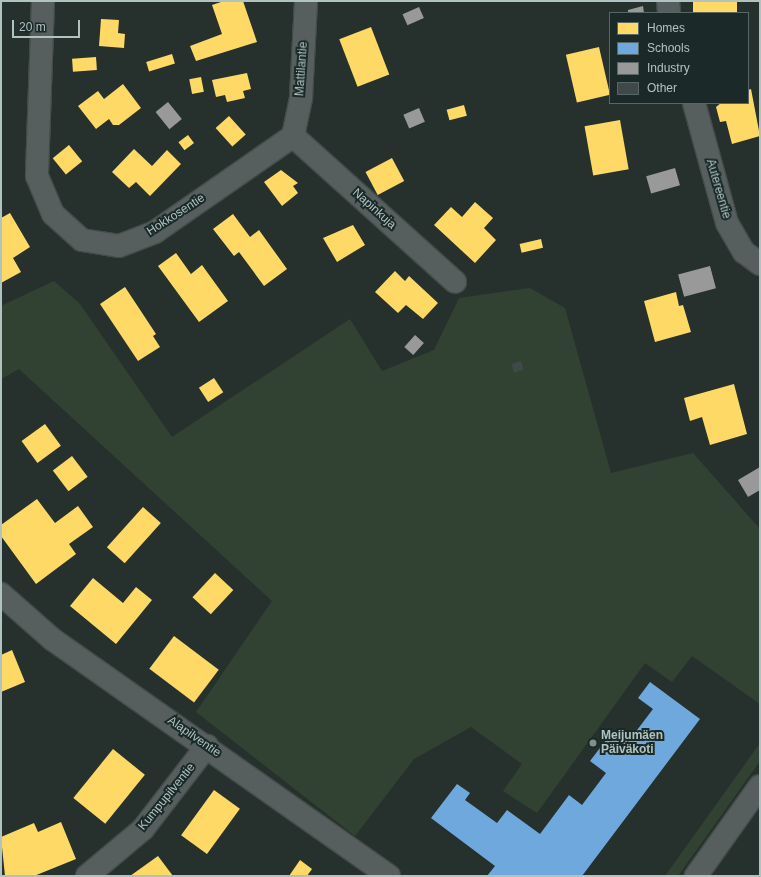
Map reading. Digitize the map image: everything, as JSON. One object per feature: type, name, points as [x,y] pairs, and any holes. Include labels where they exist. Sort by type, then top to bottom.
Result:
[{"type":"street","name":"Hokkosentie","points":[[43,1],[37,176],[53,214],[82,240],[119,246],[155,232],[294,136]]},
{"type":"street","name":"Mattilantie","points":[[294,136],[301,97],[306,1]]},
{"type":"street","points":[[668,1],[669,12]]},
{"type":"street","name":"Autereentie","points":[[694,104],[727,223],[744,252],[760,264]]},
{"type":"street","name":"Napinkuja","points":[[294,136],[455,282]]},
{"type":"street","name":"Alapilventie","points":[[1,594],[52,639],[207,746],[389,876]]},
{"type":"street","name":"Kumpupilventie","points":[[87,876],[143,829],[207,746]]},
{"type":"street","points":[[696,876],[760,786]]},
{"type":"green space","points":[[54,281],[80,304],[172,437],[350,319],[382,371],[434,350],[459,298],[530,288],[565,308],[611,473],[693,453],[760,529],[760,704],[692,656],[672,682],[645,663],[537,813],[503,791],[522,764],[471,727],[414,759],[355,836],[196,712],[272,601],[19,369],[1,379],[1,306]]},
{"type":"green space","points":[[760,743],[760,761],[678,876],[665,876]]},
{"type":"building: Homes","points":[[224,1],[243,1],[257,42],[196,61],[190,46],[222,34],[212,5]]},
{"type":"building: Homes","points":[[693,1],[737,1],[737,12],[693,12]]},
{"type":"building: Homes","points":[[101,19],[119,20],[118,33],[125,34],[124,48],[99,46]]},
{"type":"building: Homes","points":[[371,27],[389,75],[358,87],[339,39]]},
{"type":"building: Homes","points":[[599,47],[609,95],[577,102],[566,55]]},
{"type":"building: Homes","points":[[172,54],[175,64],[149,71],[146,62]]},
{"type":"building: Homes","points":[[96,57],[97,70],[73,72],[72,59]]},
{"type":"building: Homes","points":[[247,73],[251,89],[243,91],[245,98],[227,102],[225,95],[216,97],[212,80]]},
{"type":"building: Homes","points":[[201,77],[204,92],[192,94],[189,79]]},
{"type":"building: Homes","points":[[123,84],[141,108],[119,125],[113,125],[109,119],[96,129],[78,106],[98,91],[104,99]]},
{"type":"building: Homes","points":[[751,89],[760,136],[732,144],[726,121],[720,122],[716,107],[720,104],[749,104],[749,90]]},
{"type":"building: Homes","points":[[464,105],[467,116],[449,120],[447,110]]},
{"type":"building: Homes","points":[[229,116],[246,135],[232,147],[216,128]]},
{"type":"building: Homes","points":[[620,120],[629,169],[593,175],[585,126]]},
{"type":"building: Homes","points":[[188,135],[194,143],[184,150],[178,142]]},
{"type":"building: Homes","points":[[69,145],[82,161],[66,175],[53,158]]},
{"type":"building: Homes","points":[[134,149],[152,166],[167,150],[181,164],[150,196],[136,182],[129,188],[112,172]]},
{"type":"building: Homes","points":[[392,158],[404,181],[378,195],[366,172]]},
{"type":"building: Homes","points":[[281,170],[298,183],[293,186],[298,193],[282,206],[264,182]]},
{"type":"building: Homes","points":[[475,202],[493,218],[484,228],[496,240],[475,263],[434,225],[451,207],[462,217]]},
{"type":"building: Homes","points":[[10,213],[30,247],[13,258],[21,272],[1,283],[1,218]]},
{"type":"building: Homes","points":[[233,214],[250,237],[259,230],[287,269],[264,286],[239,252],[234,256],[213,229]]},
{"type":"building: Homes","points":[[353,225],[365,245],[337,262],[323,238]]},
{"type":"building: Homes","points":[[541,239],[543,248],[522,253],[520,244]]},
{"type":"building: Homes","points":[[176,253],[191,274],[202,265],[228,301],[199,322],[158,266]]},
{"type":"building: Homes","points":[[395,271],[405,281],[409,276],[438,303],[423,319],[406,305],[398,313],[375,292]]},
{"type":"building: Homes","points":[[125,287],[156,334],[153,336],[160,347],[138,361],[100,304]]},
{"type":"building: Homes","points":[[676,292],[679,306],[683,305],[691,332],[655,342],[644,301]]},
{"type":"building: Homes","points":[[214,378],[223,392],[208,402],[199,388]]},
{"type":"building: Homes","points":[[734,384],[747,434],[710,445],[702,417],[690,421],[684,398]]},
{"type":"building: Homes","points":[[45,424],[61,446],[37,463],[22,441]]},
{"type":"building: Homes","points":[[72,456],[88,477],[68,491],[53,470]]},
{"type":"building: Homes","points":[[37,499],[55,523],[78,506],[93,527],[69,544],[76,554],[36,584],[1,536],[1,525]]},
{"type":"building: Homes","points":[[143,507],[161,523],[125,563],[107,547]]},
{"type":"building: Homes","points":[[215,573],[233,590],[211,614],[192,597]]},
{"type":"building: Homes","points":[[93,578],[123,603],[136,587],[152,600],[116,644],[70,606]]},
{"type":"building: Homes","points":[[174,636],[219,670],[194,702],[149,669]]},
{"type":"building: Homes","points":[[12,650],[25,682],[1,692],[1,655]]},
{"type":"building: Homes","points":[[113,749],[145,775],[105,824],[73,798]]},
{"type":"building: Homes","points":[[214,790],[240,809],[207,854],[181,835]]},
{"type":"building: Homes","points":[[61,822],[76,859],[34,876],[5,876],[1,837],[34,823],[38,832]]},
{"type":"building: Homes","points":[[158,856],[173,876],[130,876]]},
{"type":"building: Homes","points":[[300,860],[312,869],[307,876],[289,876]]},
{"type":"building: Schools","points":[[650,682],[700,719],[582,876],[487,876],[495,866],[431,818],[457,784],[470,793],[465,800],[497,823],[507,810],[540,834],[569,795],[582,805],[606,773],[590,761],[613,731],[628,742],[653,709],[638,698]]},
{"type":"building: Industry","points":[[643,6],[644,12],[628,12],[628,10]]},
{"type":"building: Industry","points":[[419,7],[424,18],[407,25],[403,14]]},
{"type":"building: Industry","points":[[168,102],[182,119],[169,129],[156,112]]},
{"type":"building: Industry","points":[[419,108],[425,122],[409,128],[403,115]]},
{"type":"building: Industry","points":[[675,168],[680,185],[651,194],[646,176]]},
{"type":"building: Industry","points":[[710,266],[716,288],[684,297],[678,275]]},
{"type":"building: Industry","points":[[415,335],[424,343],[413,355],[404,347]]},
{"type":"building: Industry","points":[[760,467],[760,490],[748,497],[738,480]]},
{"type":"building: Other","points":[[521,361],[524,370],[514,373],[511,364]]},
{"type":"place","name":"Meijumäen Päiväkoti","points":[[593,743]]}]
